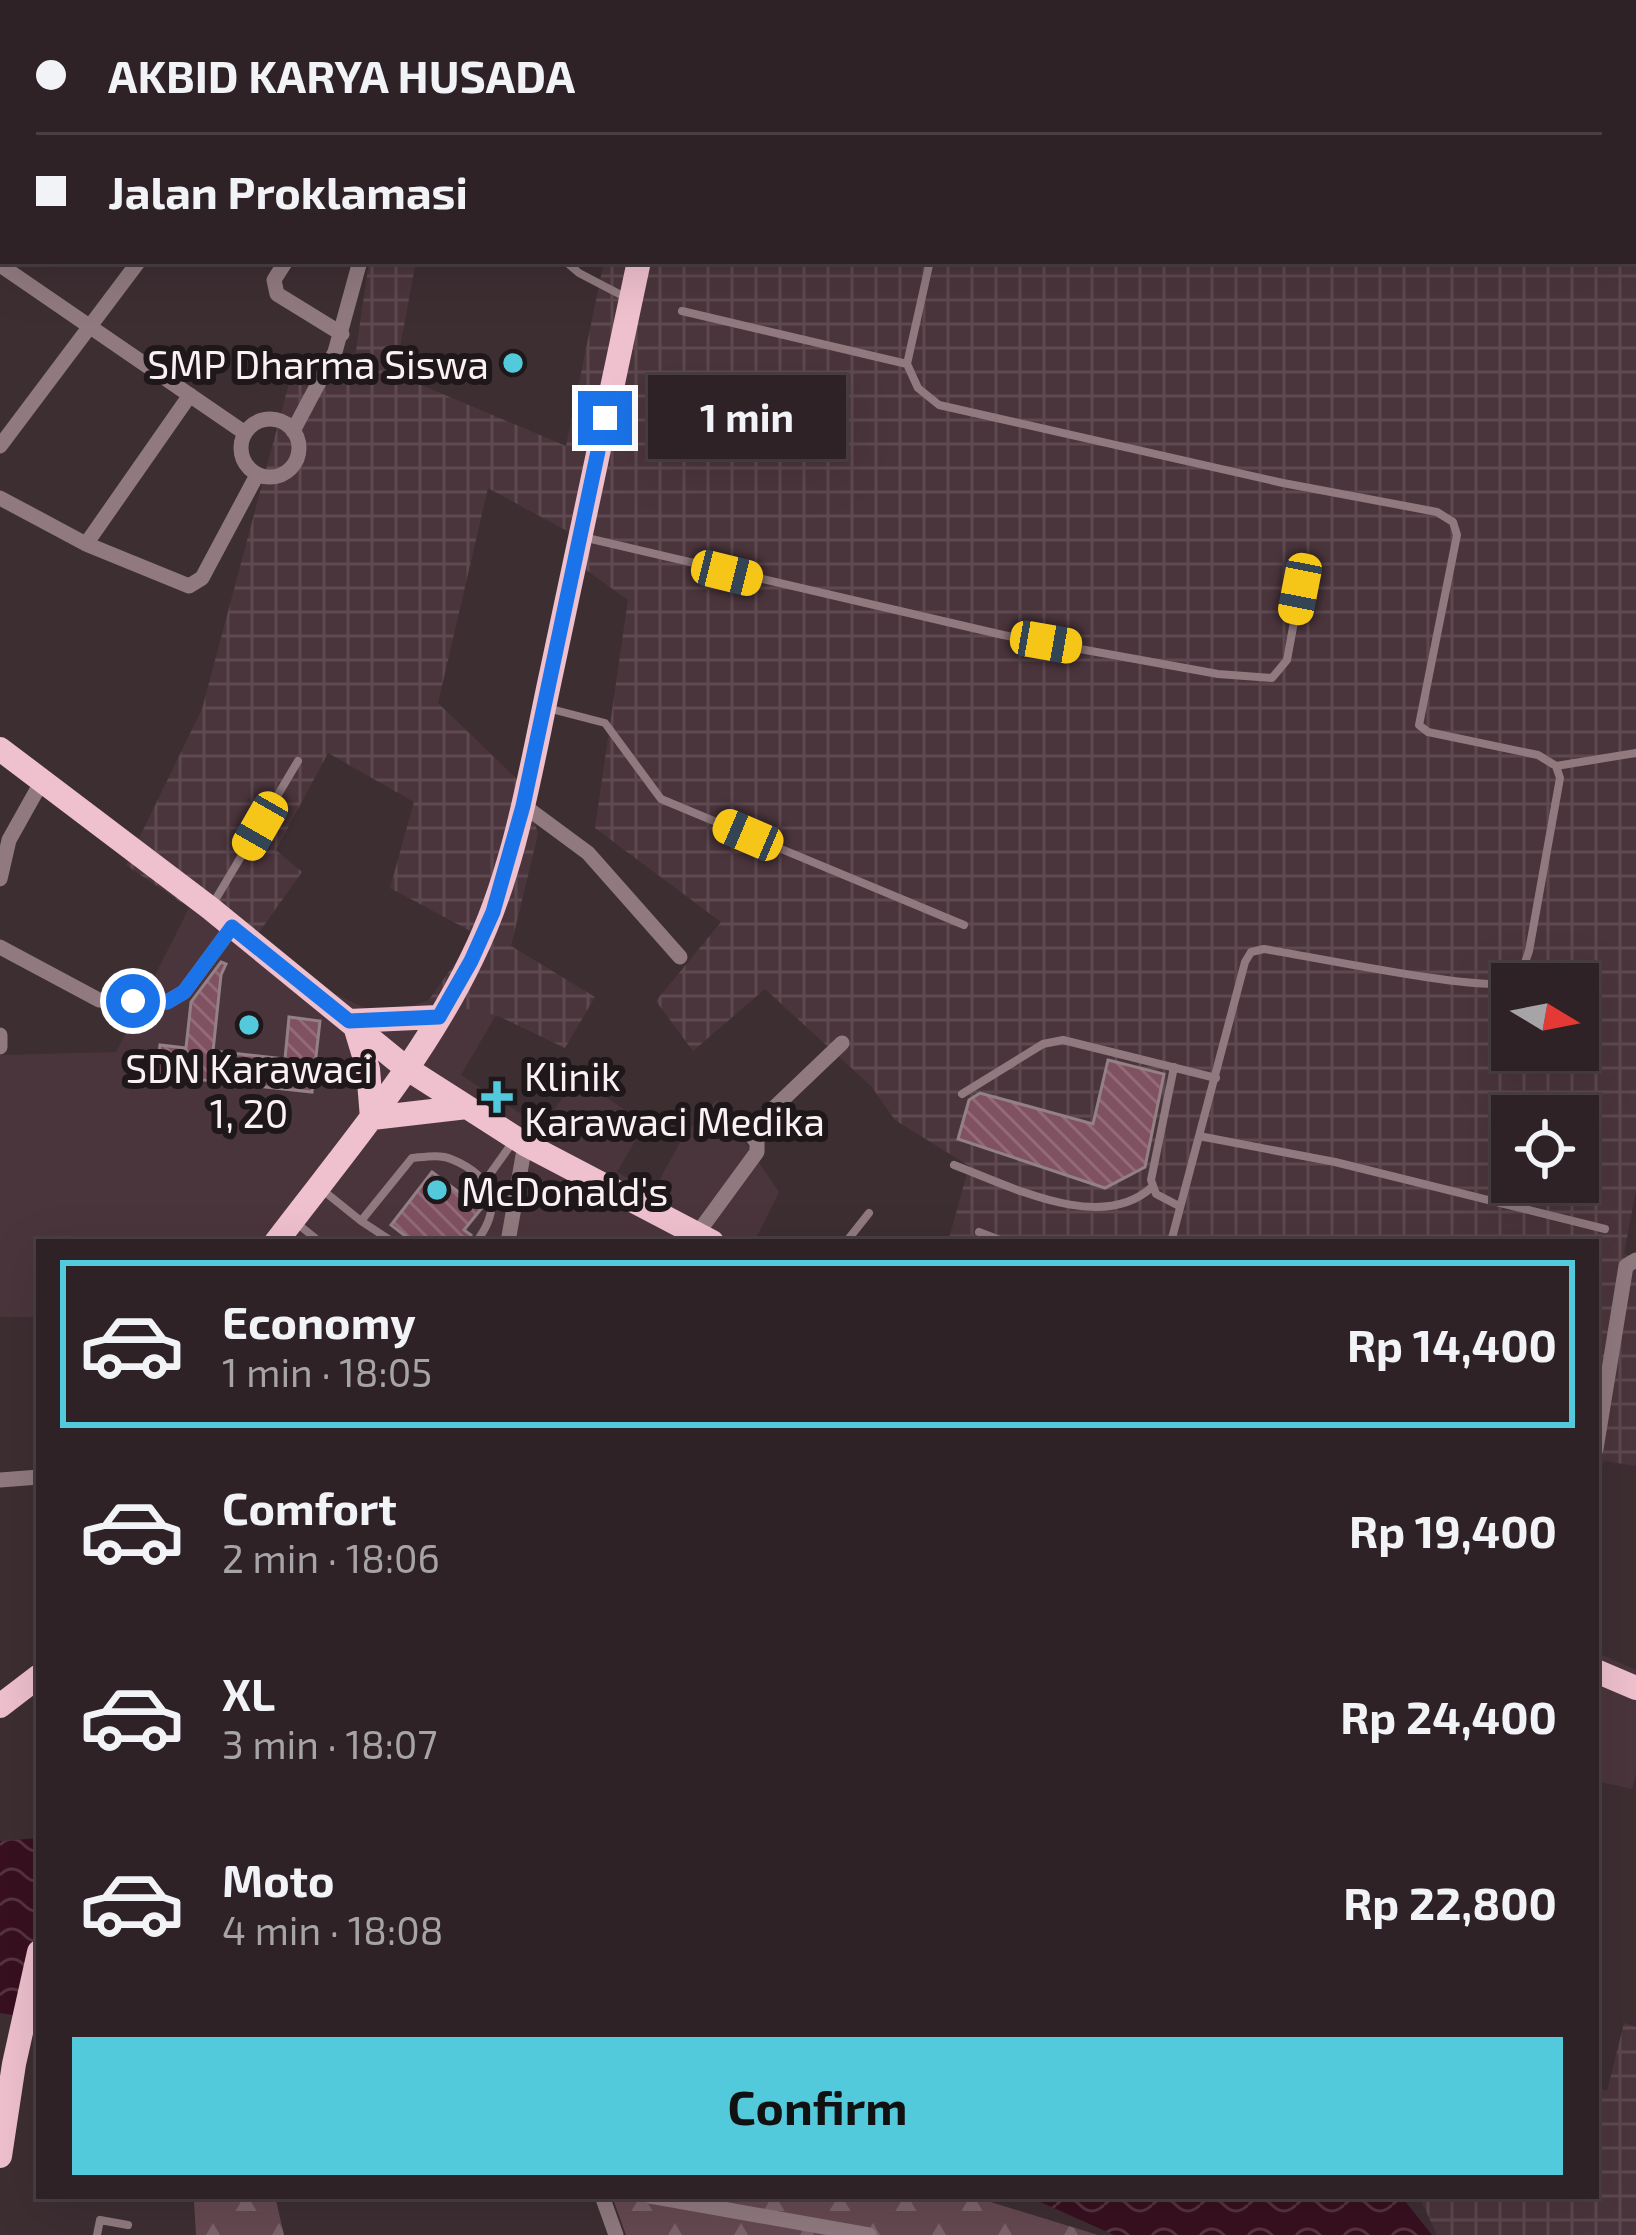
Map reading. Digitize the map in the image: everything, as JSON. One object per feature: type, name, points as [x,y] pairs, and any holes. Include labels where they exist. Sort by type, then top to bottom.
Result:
[{"type":"main road","points":[[279,1239],[406,1068],[471,961],[493,912],[523,806],[638,264]]},
{"type":"main road","points":[[0,748],[210,908],[406,1068],[520,1141],[705,1238]]},
{"type":"main road","points":[[352,1023],[439,1017]]},
{"type":"main road","points":[[352,1023],[368,1069],[372,1118]]},
{"type":"main road","points":[[372,1118],[467,1108]]},
{"type":"main road","points":[[1599,1672],[1636,1688]]},
{"type":"main road","points":[[0,1706],[36,1678]]},
{"type":"main road","points":[[0,2156],[36,1965]]},
{"type":"street","points":[[0,446],[137,264]]},
{"type":"street","points":[[284,264],[274,280],[277,294],[342,334]]},
{"type":"street","points":[[293,430],[328,371],[358,264]]},
{"type":"street","points":[[0,265],[245,433]]},
{"type":"street","points":[[86,544],[190,395]]},
{"type":"street","points":[[269,419],[293,430],[299,449],[292,467],[276,477],[257,475],[244,461],[245,433],[269,419]]},
{"type":"street","points":[[0,498],[86,544],[189,586],[202,578],[257,475]]},
{"type":"street","points":[[0,879],[9,840],[43,781]]},
{"type":"street","points":[[523,806],[588,853],[680,957]]},
{"type":"street","points":[[0,947],[99,1000],[167,1002],[184,992],[232,927]]},
{"type":"street","points":[[0,1035],[0,1047]]},
{"type":"street","points":[[705,1238],[757,1152],[758,1143],[751,1135],[754,1127],[842,1043]]},
{"type":"street","points":[[508,1239],[520,1141]]},
{"type":"street","points":[[1599,1431],[1626,1266],[1636,1260]]},
{"type":"street","points":[[0,1480],[36,1478]]},
{"type":"street","points":[[603,2199],[616,2235]]},
{"type":"street","points":[[667,2199],[869,2235]]},
{"type":"lane","points":[[568,264],[631,301]]},
{"type":"lane","points":[[929,264],[907,364],[918,388],[939,405],[1447,516],[1457,535],[1419,725],[1427,732],[1538,755],[1556,766],[1560,778],[1529,951],[1513,981],[1463,983],[1264,949],[1251,952],[1172,1239]]},
{"type":"lane","points":[[682,311],[907,364]]},
{"type":"lane","points":[[580,536],[1003,635],[1218,674],[1271,678],[1287,660],[1300,589]]},
{"type":"lane","points":[[544,706],[604,723],[662,799],[964,926]]},
{"type":"lane","points":[[1556,766],[1636,753]]},
{"type":"lane","points":[[210,908],[298,761]]},
{"type":"lane","points":[[962,1094],[1043,1044],[1064,1040],[1216,1078]]},
{"type":"lane","points":[[953,1165],[1080,1207],[1110,1209],[1138,1200],[1152,1187],[1174,1066]]},
{"type":"lane","points":[[1199,1136],[1335,1162],[1605,1229]]},
{"type":"lane","points":[[485,1181],[520,1141]]},
{"type":"lane","points":[[361,1221],[412,1158],[448,1157],[485,1181],[494,1208],[478,1239]]},
{"type":"lane","points":[[318,1187],[388,1239]]},
{"type":"lane","points":[[1152,1187],[1179,1206]]},
{"type":"lane","points":[[848,1239],[868,1213]]},
{"type":"lane","points":[[293,1220],[316,1239]]},
{"type":"lane","points":[[980,1232],[998,1239]]},
{"type":"lane","points":[[97,2235],[100,2220],[128,2225]]},
{"type":"shaded area","points":[[369,264],[415,264],[395,374],[566,446],[603,264],[1636,264],[1636,1190],[1624,1254],[1636,1257],[1636,1466],[1604,1461],[1599,1474],[1599,1239],[949,1239],[969,1166],[895,1120],[871,1086],[765,989],[693,1051],[656,1001],[721,922],[595,828],[628,600],[582,567],[589,543],[488,488],[438,703],[524,786],[538,834],[511,946],[595,997],[565,1048],[496,1015],[428,1001],[476,934],[390,888],[414,802],[328,753],[276,850],[302,872],[253,941],[189,908],[126,865],[202,709],[291,376],[352,378]]},
{"type":"shaded area","points":[[189,908],[253,941],[316,985],[378,1014],[428,1001],[496,1015],[461,1075],[541,1127],[578,1077],[645,1124],[617,1172],[653,1192],[685,1133],[717,1100],[779,1192],[756,1239],[36,1239],[36,1317],[0,1317],[0,1055],[116,1052]]},
{"type":"shaded area","points":[[1599,1653],[1636,1670],[1632,1789],[1599,1782]]},
{"type":"shaded area","points":[[1624,2023],[1636,2027],[1636,2235],[1437,2235],[1420,2199],[1599,2199],[1599,2088],[1607,2091]]},
{"type":"green space","points":[[183,2199],[276,2199],[284,2235],[196,2235],[194,2202]]},
{"type":"green space","points":[[613,2199],[981,2199],[1098,2235],[626,2235]]},
{"type":"water","points":[[36,1838],[36,2019],[0,2013],[0,1841]]},
{"type":"water","points":[[1031,2199],[1403,2199],[1432,2235],[1114,2235]]},
{"type":"building","points":[[221,962],[226,964],[213,1051],[285,1059],[289,1017],[320,1021],[312,1092],[157,1075],[160,1045],[186,1048],[191,1002]]},
{"type":"building","points":[[1108,1060],[1164,1074],[1145,1167],[1105,1188],[958,1139],[969,1100],[980,1093],[1093,1124]]},
{"type":"building","name":"McDonald's","points":[[432,1172],[481,1209],[464,1230],[469,1239],[409,1239],[391,1225]]},
{"type":"place","name":"SMP Dharma Siswa","points":[[513,363]]},
{"type":"place","name":"SDN Karawaci 1, 20","points":[[249,1025]]},
{"type":"place","name":"Klinik Karawaci Medika","points":[[497,1097]]},
{"type":"place","name":"McDonald's","points":[[437,1190]]},
{"type":"route","points":[[133,1001],[167,1002],[184,992],[232,927],[349,1021],[439,1017],[493,912],[523,806],[605,418]]}]
